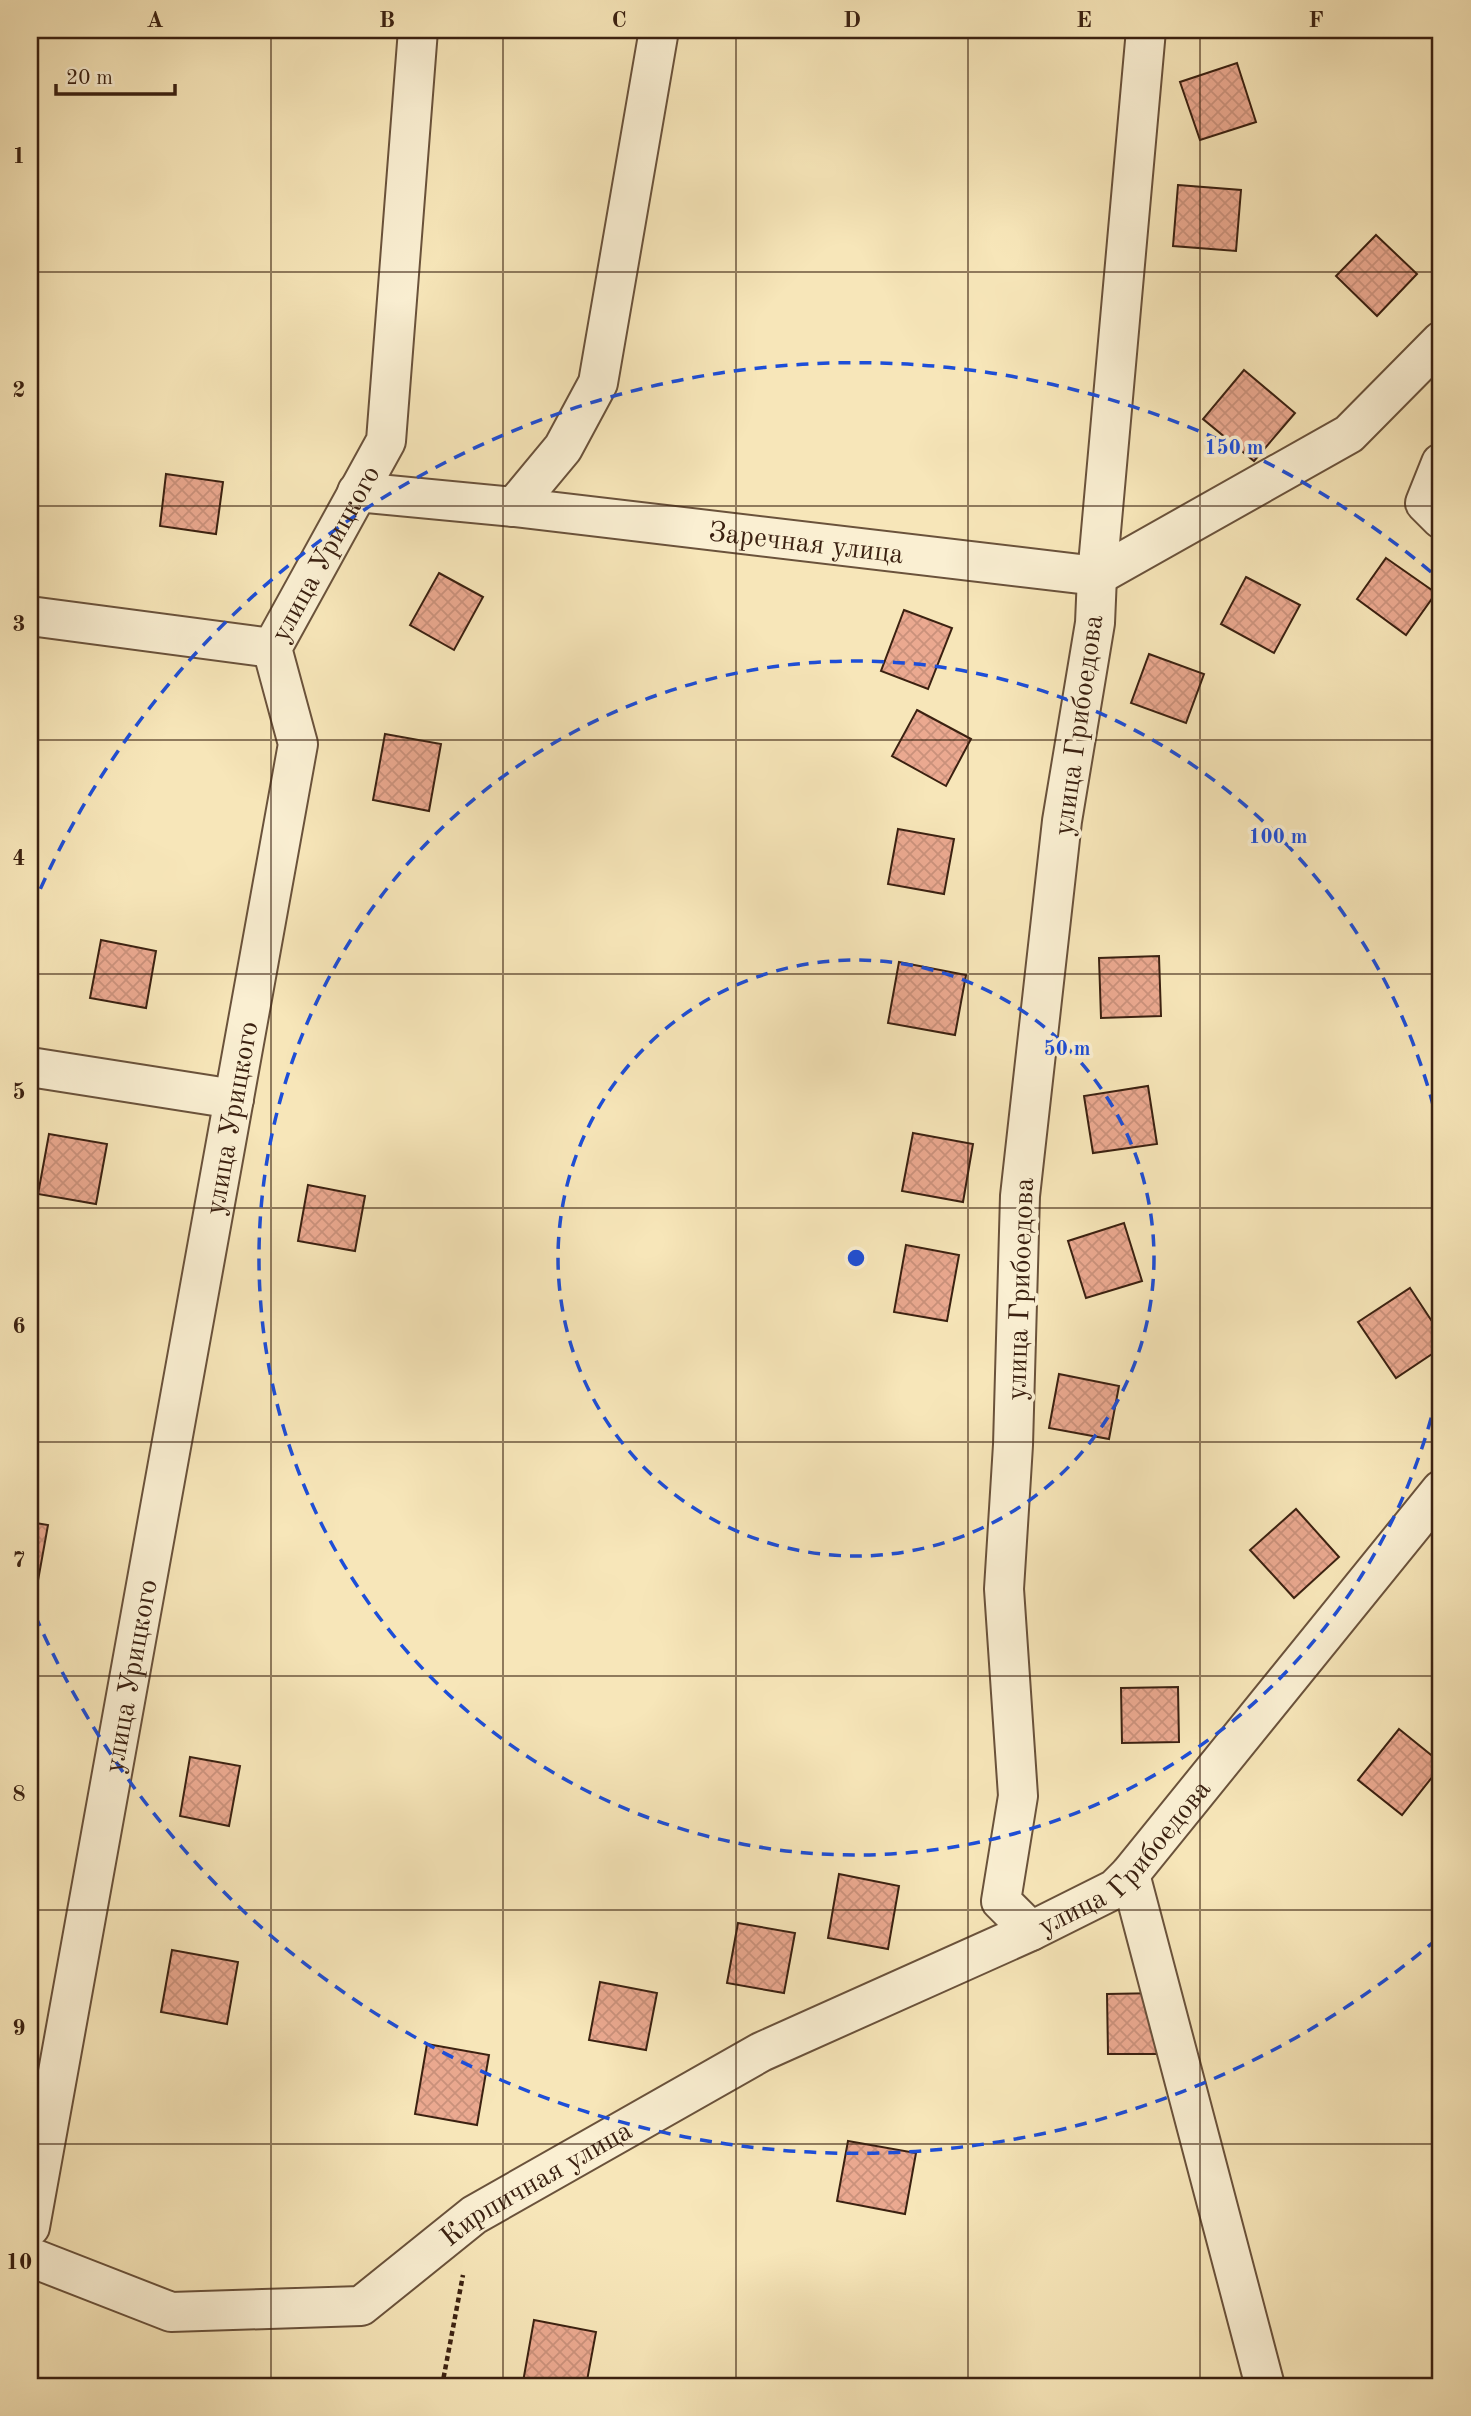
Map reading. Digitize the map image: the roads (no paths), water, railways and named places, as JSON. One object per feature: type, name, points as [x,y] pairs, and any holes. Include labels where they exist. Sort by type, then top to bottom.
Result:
[{"type":"street","name":"улица Урицкого","points":[[30,2227],[298,744],[272,648],[386,441],[418,30]]},
{"type":"street","points":[[514,507],[563,448],[598,383],[659,30]]},
{"type":"street","name":"улица Грибоедова","points":[[1146,30],[1095,623],[1062,821],[1020,1196],[1013,1445],[1003,1589],[1018,1796],[1001,1901],[1031,1931],[1115,1889],[1130,1874],[1441,1490]]},
{"type":"street","points":[[1097,576],[1349,434],[1441,341]]},
{"type":"street","points":[[1441,463],[1425,503],[1441,519]]},
{"type":"street","name":"Заречная улица","points":[[357,492],[514,507],[1097,576]]},
{"type":"street","points":[[30,616],[272,648]]},
{"type":"street","points":[[30,1067],[234,1099]]},
{"type":"street","points":[[1130,1874],[1265,2386]]},
{"type":"street","name":"Кирпичная улица","points":[[30,2257],[171,2312],[361,2306],[474,2215],[761,2052],[1031,1931]]}]
